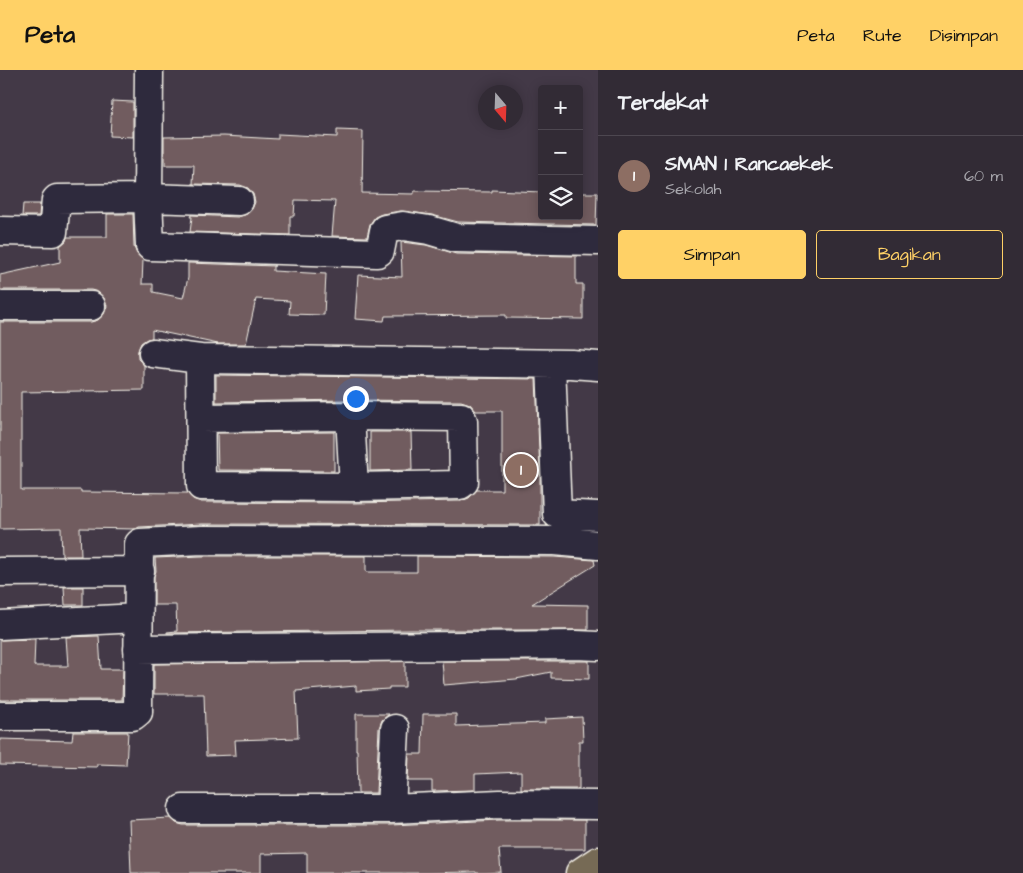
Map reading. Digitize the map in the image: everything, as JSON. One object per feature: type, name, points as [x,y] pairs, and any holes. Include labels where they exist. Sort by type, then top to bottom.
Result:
[{"type":"main road","points":[[580,873],[598,861]]},
{"type":"street","points":[[148,70],[150,246],[377,253],[380,251],[385,229],[402,226],[429,230],[456,238],[598,240]]},
{"type":"street","points":[[0,231],[53,232],[57,199],[148,198],[239,201]]},
{"type":"street","points":[[0,306],[90,306]]},
{"type":"street","points":[[153,353],[200,359],[598,366]]},
{"type":"street","points":[[200,359],[202,486],[460,485],[464,482],[464,421],[461,417],[201,418]]},
{"type":"street","points":[[551,364],[557,514],[555,541]]},
{"type":"street","points":[[350,416],[354,486]]},
{"type":"street","points":[[557,514],[598,516]]},
{"type":"street","points":[[0,716],[132,716],[138,712],[139,544],[142,543],[202,540],[555,541],[598,545]]},
{"type":"street","points":[[0,572],[140,571]]},
{"type":"street","points":[[0,625],[138,618]]},
{"type":"street","points":[[138,649],[440,645],[598,646]]},
{"type":"street","points":[[391,809],[395,729]]},
{"type":"street","points":[[183,809],[391,809],[500,804],[598,805]]},
{"type":"building","points":[[112,101],[133,102],[133,137],[110,136]]},
{"type":"building","points":[[337,130],[363,131],[362,193],[414,194],[414,191],[492,192],[492,190],[538,192],[538,220],[583,220],[583,193],[597,193],[596,225],[458,222],[432,215],[401,211],[375,217],[370,224],[367,237],[332,236],[335,201],[295,200],[294,216],[290,216],[290,235],[190,232],[191,215],[238,217],[247,214],[255,202],[253,194],[248,188],[240,185],[193,184],[194,165],[165,165],[164,137],[224,136],[278,139],[278,134],[337,137]]},
{"type":"building","points":[[23,204],[40,204],[39,216],[22,216]]},
{"type":"building","points":[[107,214],[133,214],[134,247],[137,254],[143,260],[142,284],[153,284],[153,292],[183,298],[188,278],[188,263],[275,266],[273,266],[273,271],[326,274],[324,315],[289,314],[290,301],[256,299],[246,344],[218,344],[152,330],[152,338],[141,343],[138,351],[138,359],[144,365],[144,390],[21,392],[21,490],[187,493],[193,499],[201,502],[354,503],[461,501],[469,498],[477,490],[502,490],[502,411],[476,411],[470,404],[461,401],[216,402],[216,375],[536,379],[540,525],[202,524],[139,527],[136,529],[80,528],[81,556],[62,556],[61,528],[0,529],[0,322],[91,322],[98,320],[104,314],[107,306],[104,298],[98,292],[91,290],[0,290],[0,275],[60,262],[60,246],[66,241],[67,237],[107,237]]},
{"type":"building","points":[[401,242],[426,245],[456,254],[576,256],[576,284],[583,284],[583,319],[506,318],[506,315],[385,316],[384,321],[355,319],[358,275],[402,277]]},
{"type":"building","points":[[334,432],[334,471],[218,470],[217,433]]},
{"type":"building","points":[[370,432],[411,432],[412,470],[370,471]]},
{"type":"building","points":[[202,556],[366,556],[366,572],[417,572],[417,556],[554,557],[594,560],[595,565],[532,604],[588,605],[588,630],[167,633],[177,631],[176,605],[154,605],[155,558]]},
{"type":"building","points":[[64,587],[83,587],[83,605],[65,605]]},
{"type":"building","points":[[99,636],[101,669],[123,669],[122,700],[0,700],[0,640],[35,639],[34,666],[68,666],[66,637]]},
{"type":"building","points":[[405,661],[405,687],[356,691],[356,686],[296,691],[298,738],[235,740],[236,755],[206,756],[204,694],[154,694],[154,664]]},
{"type":"building","points":[[442,661],[589,661],[589,679],[551,678],[551,672],[516,679],[444,685]]},
{"type":"building","points":[[356,714],[389,714],[382,720],[379,728],[376,793],[358,793]]},
{"type":"building","points":[[423,714],[456,714],[456,726],[545,723],[545,719],[582,717],[583,741],[579,741],[579,789],[521,789],[521,772],[475,774],[475,790],[432,791],[432,781],[408,781],[409,754],[422,754]]},
{"type":"building","points":[[73,732],[128,732],[126,765],[97,764],[97,767],[0,765],[0,739],[72,741]]},
{"type":"building","points":[[171,818],[176,823],[183,825],[391,825],[500,820],[585,820],[585,849],[499,849],[501,872],[485,873],[307,873],[307,853],[261,854],[261,873],[131,873],[129,820]]},
{"type":"place","name":"SMAN 1 Rancaekek","points":[[521,470]]}]
